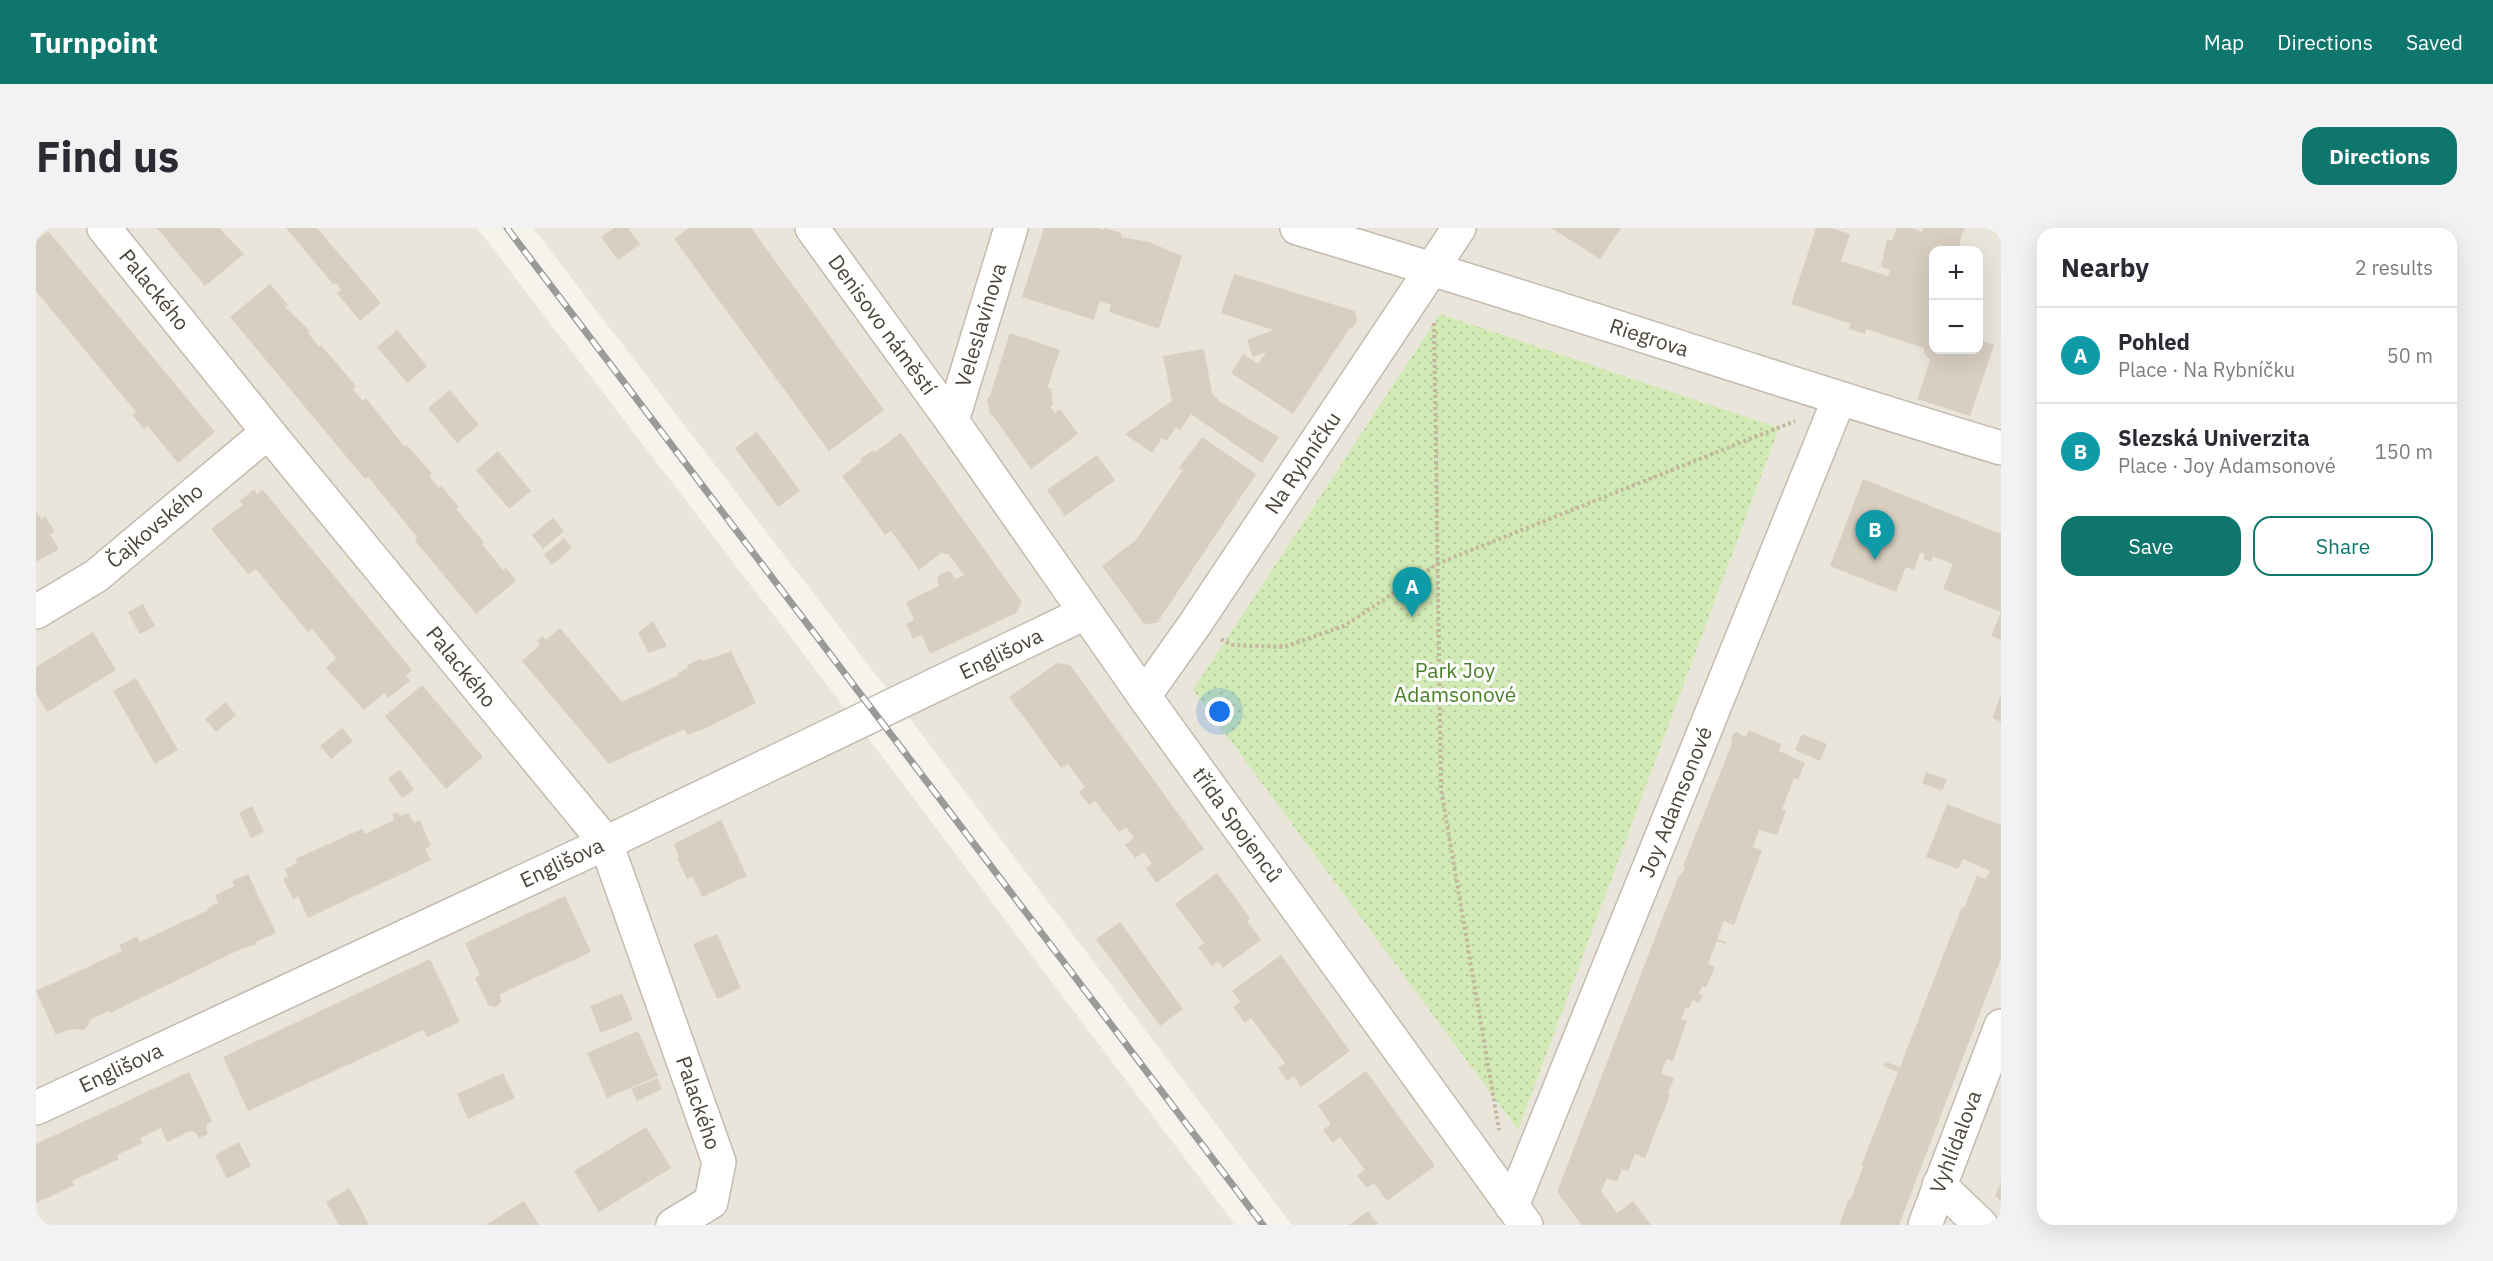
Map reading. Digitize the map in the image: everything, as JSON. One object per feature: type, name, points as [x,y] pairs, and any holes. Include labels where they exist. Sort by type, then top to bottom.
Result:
[{"type":"street","name":"Palackého","points":[[104,228],[268,432],[606,843],[719,1162],[711,1202],[673,1225]]},
{"type":"street","name":"Denisovo náměstí","points":[[812,228],[952,421]]},
{"type":"street","name":"Veleslavínova","points":[[952,421],[1011,228]]},
{"type":"street","name":"Riegrova","points":[[1297,228],[1433,268],[1839,399],[2001,448]]},
{"type":"street","name":"Na Rybníčku","points":[[1144,696],[1195,624],[1459,228]]},
{"type":"street","name":"Joy Adamsonové","points":[[1519,1215],[1839,399]]},
{"type":"street","name":"třída Spojenců","points":[[952,421],[1144,696],[1519,1215]]},
{"type":"street","name":"Čajkovského","points":[[36,612],[96,576],[268,432]]},
{"type":"street","name":"Englišova","points":[[36,1107],[606,843],[1085,613]]},
{"type":"street","name":"Vyhlídalova","points":[[1925,1225],[2001,1026]]},
{"type":"street","points":[[1939,1185],[1981,1225]]},
{"type":"path","points":[[1433,316],[1439,563],[1441,789],[1500,1137]]},
{"type":"path","points":[[1195,624],[1231,645],[1284,647],[1344,626],[1439,563],[1781,428],[1839,399]]},
{"type":"shaded area","points":[[36,228],[477,228],[894,772],[1235,1225],[36,1225]]},
{"type":"shaded area","points":[[533,228],[2001,228],[2001,1225],[1292,1225],[930,745]]},
{"type":"green space","name":"Park Joy Adamsonové","points":[[1440,314],[1779,428],[1518,1130],[1193,690]]},
{"type":"building","points":[[157,228],[219,228],[244,254],[205,286]]},
{"type":"building","points":[[286,228],[317,228],[381,303],[360,321],[337,293],[341,290],[336,283],[334,285]]},
{"type":"building","points":[[614,228],[628,228],[640,244],[618,260],[601,237]]},
{"type":"building","points":[[689,228],[751,228],[884,410],[829,451],[674,239]]},
{"type":"building","points":[[1044,228],[1104,230],[1105,228],[1121,233],[1121,237],[1149,242],[1182,256],[1159,329],[1109,312],[1111,305],[1100,301],[1094,320],[1022,297]]},
{"type":"building","points":[[1551,228],[1621,228],[1600,259]]},
{"type":"building","points":[[1816,228],[1831,228],[1850,234],[1841,261],[1888,276],[1890,270],[1881,267],[1887,239],[1892,241],[1897,228],[1912,228],[1922,232],[1924,228],[1965,228],[1959,243],[1960,246],[1929,246],[1929,354],[1983,354],[1983,341],[1994,345],[1970,416],[1917,399],[1930,360],[1924,353],[1924,348],[1866,329],[1865,334],[1849,329],[1851,324],[1791,304]]},
{"type":"building","points":[[48,231],[215,432],[178,463],[148,426],[144,429],[132,415],[136,412],[36,291],[36,241]]},
{"type":"building","points":[[1234,274],[1355,311],[1357,319],[1354,327],[1350,328],[1293,414],[1231,373],[1243,354],[1258,364],[1266,352],[1253,357],[1247,340],[1273,330],[1221,313]]},
{"type":"building","points":[[270,284],[288,305],[285,307],[310,331],[308,333],[319,347],[321,345],[356,386],[353,389],[363,401],[366,398],[404,446],[406,444],[432,474],[429,476],[459,507],[456,509],[484,542],[482,544],[503,570],[506,568],[516,581],[476,614],[416,542],[417,537],[368,477],[365,479],[230,317]]},
{"type":"building","points":[[397,330],[427,366],[407,383],[377,347]]},
{"type":"building","points":[[1010,333],[1060,350],[1047,389],[1051,388],[1053,405],[1050,406],[1055,413],[1060,409],[1078,434],[1031,469],[990,415],[987,398],[989,398]]},
{"type":"building","points":[[1204,349],[1212,393],[1219,401],[1279,437],[1262,463],[1191,414],[1180,430],[1176,427],[1167,441],[1162,438],[1152,453],[1125,434],[1172,401],[1163,356]]},
{"type":"building","points":[[450,390],[479,425],[457,443],[428,408]]},
{"type":"building","points":[[757,432],[800,491],[778,507],[735,448]]},
{"type":"building","points":[[901,433],[1022,602],[1016,613],[930,654],[922,635],[913,639],[906,624],[914,620],[906,602],[939,586],[938,576],[947,571],[952,573],[955,579],[964,575],[948,554],[941,553],[919,570],[891,531],[885,535],[842,476],[861,462],[860,459],[873,450],[875,452]]},
{"type":"building","points":[[1202,437],[1256,474],[1157,623],[1144,624],[1102,566],[1136,540],[1183,470],[1179,468]]},
{"type":"building","points":[[498,451],[531,491],[509,509],[476,470]]},
{"type":"building","points":[[1097,455],[1115,480],[1065,516],[1047,490]]},
{"type":"building","points":[[1863,479],[2001,534],[2001,612],[1943,589],[1953,564],[1933,556],[1931,562],[1923,559],[1925,553],[1920,553],[1914,570],[1906,567],[1896,592],[1830,566]]},
{"type":"building","points":[[254,489],[257,494],[262,489],[412,670],[406,676],[410,681],[388,698],[384,693],[364,710],[326,668],[336,658],[312,629],[308,632],[256,569],[248,574],[211,529],[243,505],[240,501]]},
{"type":"building","points":[[36,511],[41,519],[45,516],[55,532],[50,534],[59,549],[36,562]]},
{"type":"building","points":[[553,518],[564,531],[543,549],[532,535]]},
{"type":"building","points":[[564,538],[572,548],[552,565],[544,555]]},
{"type":"building","points":[[143,604],[155,626],[140,634],[128,612]]},
{"type":"building","points":[[2001,612],[2001,640],[1991,636]]},
{"type":"building","points":[[653,621],[667,646],[649,653],[638,633]]},
{"type":"building","points":[[560,628],[622,702],[679,675],[678,673],[688,668],[687,665],[702,658],[703,661],[731,651],[756,703],[708,727],[688,735],[684,729],[609,764],[522,661],[540,645],[537,641],[543,636],[546,640]]},
{"type":"building","points":[[93,632],[116,670],[47,712],[36,693],[36,667]]},
{"type":"building","points":[[1057,663],[1070,665],[1204,849],[1156,883],[1146,868],[1152,864],[1144,852],[1135,858],[1125,845],[1134,838],[1126,827],[1119,832],[1095,801],[1089,805],[1079,792],[1085,787],[1068,764],[1061,768],[1009,697]]},
{"type":"building","points":[[136,678],[178,750],[155,764],[113,691]]},
{"type":"building","points":[[422,685],[483,757],[446,789],[385,716]]},
{"type":"building","points":[[2001,695],[2001,722],[1992,718]]},
{"type":"building","points":[[226,702],[236,715],[216,732],[205,719]]},
{"type":"building","points":[[342,728],[353,741],[331,759],[320,746]]},
{"type":"building","points":[[1749,730],[1781,744],[1779,751],[1805,763],[1798,780],[1794,778],[1782,809],[1786,811],[1777,835],[1759,830],[1753,847],[1762,850],[1734,925],[1724,921],[1717,939],[1727,942],[1726,944],[1717,941],[1708,964],[1715,967],[1706,987],[1702,986],[1699,994],[1703,995],[1699,1003],[1693,1000],[1689,1008],[1686,1007],[1681,1019],[1687,1021],[1673,1061],[1667,1059],[1661,1073],[1674,1078],[1668,1094],[1670,1095],[1645,1158],[1635,1154],[1628,1171],[1622,1169],[1617,1182],[1607,1178],[1601,1191],[1617,1213],[1633,1201],[1651,1225],[1582,1225],[1557,1192],[1678,878],[1685,869],[1683,866],[1731,746],[1732,736],[1736,732],[1746,737]]},
{"type":"building","points":[[1802,734],[1827,744],[1820,761],[1795,750]]},
{"type":"building","points":[[400,770],[414,790],[402,798],[388,778]]},
{"type":"building","points":[[1926,772],[1947,780],[1942,791],[1922,783]]},
{"type":"building","points":[[1947,804],[2001,825],[2001,958],[1899,1225],[1839,1225],[1849,1199],[1851,1199],[1863,1167],[1861,1166],[1898,1072],[1883,1066],[1886,1062],[1900,1067],[1962,907],[1964,908],[1977,876],[1986,879],[1990,871],[1963,859],[1958,869],[1926,857]]},
{"type":"building","points":[[252,806],[264,832],[251,838],[239,813]]},
{"type":"building","points":[[398,812],[400,816],[408,813],[414,823],[420,820],[431,846],[425,849],[431,860],[308,918],[298,896],[293,899],[283,879],[288,877],[285,869],[297,863],[295,859],[362,829],[365,834],[394,820],[392,814]]},
{"type":"building","points":[[721,820],[747,876],[702,897],[693,877],[687,879],[677,858],[679,857],[674,844]]},
{"type":"building","points":[[1217,873],[1250,918],[1247,921],[1261,940],[1223,968],[1218,961],[1212,966],[1198,947],[1204,943],[1175,904]]},
{"type":"building","points":[[248,874],[276,933],[110,1013],[109,1011],[91,1019],[83,1030],[71,1029],[56,1035],[36,991],[122,951],[119,945],[137,937],[140,942],[208,910],[207,908],[218,903],[215,895],[234,886],[232,881]]},
{"type":"building","points":[[565,896],[591,952],[500,994],[501,1002],[496,1007],[488,1005],[475,978],[480,975],[465,943]]},
{"type":"building","points":[[1120,922],[1183,1009],[1160,1026],[1096,939]]},
{"type":"building","points":[[717,934],[741,988],[717,999],[693,944]]},
{"type":"building","points":[[1281,955],[1350,1051],[1301,1087],[1294,1076],[1287,1081],[1278,1068],[1285,1063],[1251,1018],[1245,1023],[1233,1007],[1240,1002],[1232,991]]},
{"type":"building","points":[[430,959],[460,1022],[427,1037],[423,1030],[248,1111],[223,1057]]},
{"type":"building","points":[[622,993],[633,1020],[601,1033],[590,1006]]},
{"type":"building","points":[[638,1031],[658,1076],[607,1098],[587,1053]]},
{"type":"building","points":[[1366,1071],[1435,1166],[1387,1201],[1374,1183],[1367,1188],[1357,1176],[1365,1170],[1340,1137],[1333,1143],[1323,1130],[1331,1124],[1318,1106]]},
{"type":"building","points":[[189,1072],[212,1121],[206,1128],[208,1134],[199,1138],[191,1131],[167,1142],[161,1128],[140,1138],[142,1143],[117,1155],[119,1159],[72,1181],[75,1185],[36,1203],[36,1144]]},
{"type":"building","points":[[503,1073],[515,1098],[468,1119],[457,1094]]},
{"type":"building","points":[[657,1078],[662,1089],[637,1101],[631,1089]]},
{"type":"building","points":[[646,1127],[671,1168],[599,1212],[574,1171]]},
{"type":"building","points":[[239,1142],[251,1166],[227,1179],[215,1155]]},
{"type":"building","points":[[2001,1182],[2001,1201],[1995,1196]]},
{"type":"building","points":[[349,1188],[369,1225],[339,1225],[326,1202]]},
{"type":"building","points":[[524,1201],[539,1225],[486,1225]]},
{"type":"building","points":[[1368,1211],[1378,1224],[1349,1225]]},
{"type":"railway","points":[[507,228],[1263,1225]]},
{"type":"place","name":"Slezská Univerzita","points":[[1875,560]]},
{"type":"place","name":"Pohled","points":[[1412,617]]}]
